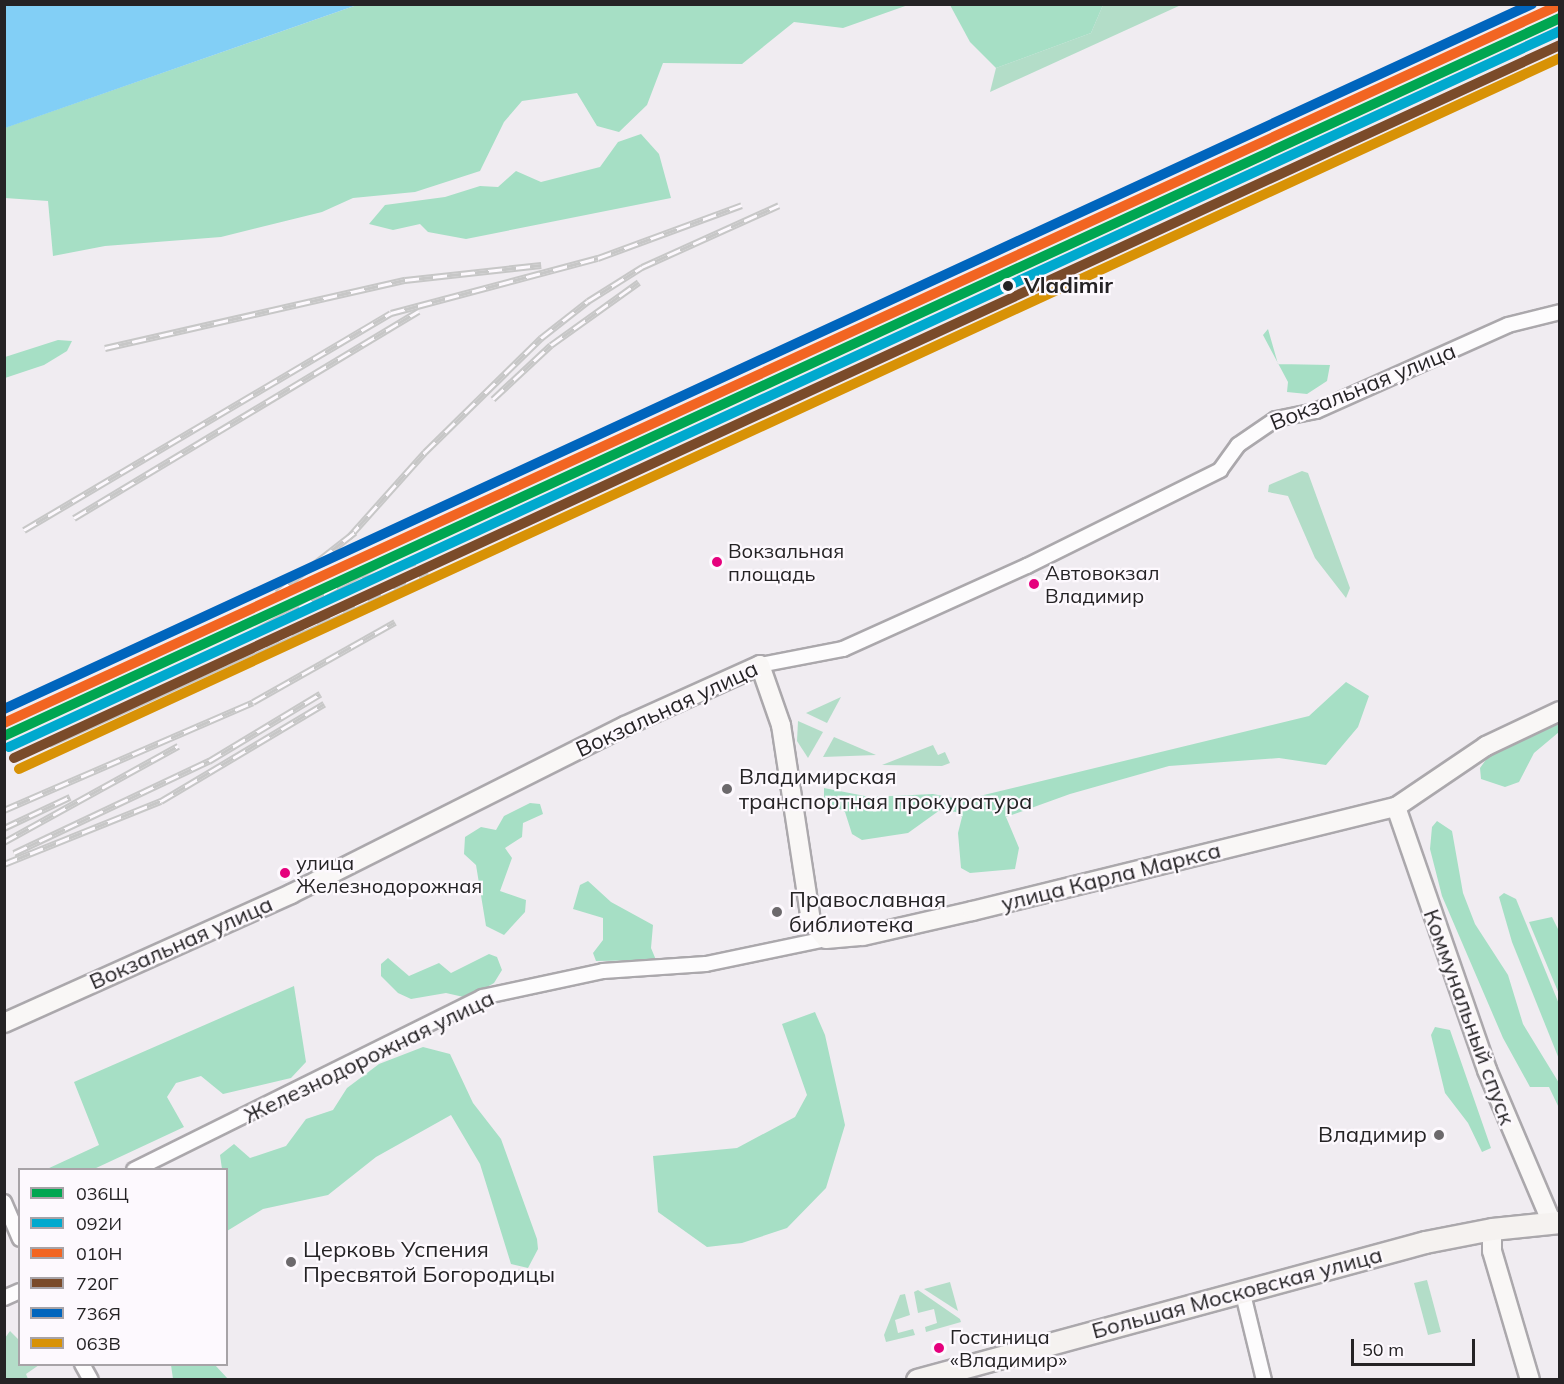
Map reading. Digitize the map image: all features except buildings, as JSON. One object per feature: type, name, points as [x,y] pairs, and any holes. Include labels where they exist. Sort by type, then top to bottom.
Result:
[{"type":"main road","points":[[760,665],[781,724],[811,921],[826,939]]},
{"type":"main road","name":"Вокзальная улица","points":[[4,1023],[291,894],[625,726],[760,665]]},
{"type":"main road","points":[[1396,807],[1486,746],[1560,711]]},
{"type":"main road","name":"улица Карла Маркса","points":[[826,939],[863,936],[972,911],[1396,807]]},
{"type":"main road","name":"Коммунальный спуск","points":[[1396,807],[1483,1060],[1556,1223]]},
{"type":"main road","name":"Большая Московская улица","points":[[917,1380],[1242,1290],[1492,1229],[1556,1223]]},
{"type":"main road","points":[[1492,1229],[1492,1251],[1530,1380]]},
{"type":"street","name":"Вокзальная улица","points":[[760,665],[843,649],[1027,566],[1220,470],[1238,445],[1276,419],[1316,411],[1508,325],[1560,312]]},
{"type":"street","name":"Железнодорожная улица","points":[[138,1168],[482,998],[591,973],[706,964],[826,939]]},
{"type":"street","points":[[4,1202],[17,1224]]},
{"type":"street","points":[[1242,1290],[1264,1380]]},
{"type":"street","points":[[4,1298],[18,1292]]},
{"type":"street","points":[[83,1366],[91,1380]]},
{"type":"green space","points":[[357,5],[908,5],[843,28],[794,22],[742,64],[663,63],[647,105],[619,132],[597,126],[577,93],[522,101],[504,122],[480,171],[415,192],[353,198],[322,212],[221,237],[105,246],[53,256],[48,201],[5,198],[4,128]]},
{"type":"green space","points":[[950,5],[1103,5],[1091,33],[996,68],[970,42]]},
{"type":"green space","points":[[1103,5],[1181,5],[990,92],[996,68],[1091,33]]},
{"type":"green space","points":[[641,134],[659,154],[671,198],[466,239],[428,232],[420,224],[393,230],[369,224],[385,205],[445,197],[480,186],[498,187],[516,171],[541,182],[600,167],[618,142]]},
{"type":"green space","points":[[1268,329],[1278,362],[1263,335]]},
{"type":"green space","points":[[58,340],[72,341],[67,351],[44,365],[5,378],[5,357]]},
{"type":"green space","points":[[1278,364],[1330,365],[1327,381],[1307,394],[1287,392],[1288,382]]},
{"type":"green space","points":[[1302,471],[1308,473],[1350,588],[1346,598],[1315,558],[1288,496],[1268,492],[1269,485]]},
{"type":"green space","points":[[1346,682],[1369,696],[1358,727],[1326,765],[1279,758],[1169,766],[1070,794],[1006,817],[1019,848],[1015,869],[970,873],[961,868],[958,833],[962,817],[956,812],[940,810],[908,833],[862,840],[852,834],[845,812],[824,800],[824,788],[870,797],[933,794],[963,800],[1309,716]]},
{"type":"green space","points":[[841,697],[827,723],[806,713]]},
{"type":"green space","points":[[798,721],[823,732],[808,758],[797,741]]},
{"type":"green space","points":[[1559,724],[1559,732],[1534,753],[1519,782],[1505,787],[1481,779],[1480,768],[1490,754],[1537,730]]},
{"type":"green space","points":[[834,737],[876,755],[823,757]]},
{"type":"green space","points":[[933,745],[938,755],[945,752],[950,763],[942,766],[882,765]]},
{"type":"green space","points":[[530,803],[540,804],[543,814],[523,823],[522,837],[505,848],[512,858],[500,891],[526,900],[525,912],[504,935],[486,926],[476,865],[464,854],[465,837],[481,827],[496,830],[504,816]]},
{"type":"green space","points":[[1437,821],[1452,831],[1463,893],[1475,924],[1508,975],[1523,1024],[1559,1083],[1559,1108],[1549,1087],[1530,1087],[1503,1038],[1442,896],[1430,849],[1432,827]]},
{"type":"green space","points":[[588,881],[611,902],[653,925],[651,948],[656,960],[596,961],[593,953],[603,940],[603,918],[573,909],[580,885]]},
{"type":"green space","points":[[1504,893],[1516,899],[1559,1004],[1559,1059],[1512,942],[1499,897]]},
{"type":"green space","points":[[1552,917],[1559,931],[1559,994],[1529,922]]},
{"type":"green space","points":[[489,954],[497,957],[502,970],[494,983],[468,998],[446,993],[411,999],[398,993],[381,976],[381,964],[388,958],[409,976],[439,963],[451,973]]},
{"type":"green space","points":[[294,986],[306,1062],[291,1078],[223,1094],[201,1076],[176,1083],[167,1097],[184,1127],[96,1168],[49,1168],[99,1145],[74,1082]]},
{"type":"green space","points":[[815,1012],[825,1035],[845,1125],[826,1188],[787,1228],[742,1243],[707,1247],[658,1212],[653,1156],[737,1148],[795,1117],[807,1095],[782,1024]]},
{"type":"green space","points":[[1435,1027],[1450,1030],[1491,1148],[1482,1152],[1468,1123],[1445,1093],[1431,1035]]},
{"type":"green space","points":[[423,1047],[450,1054],[473,1103],[501,1139],[537,1239],[538,1249],[528,1268],[511,1264],[480,1164],[451,1115],[376,1157],[328,1195],[263,1209],[228,1230],[228,1168],[222,1168],[220,1155],[234,1144],[250,1158],[286,1146],[306,1119],[333,1110],[347,1088],[379,1064]]},
{"type":"green space","points":[[1427,1280],[1441,1332],[1428,1335],[1414,1283]]},
{"type":"green space","points":[[950,1282],[958,1311],[924,1289]]},
{"type":"green space","points":[[918,1290],[960,1319],[961,1322],[926,1332],[925,1327],[937,1323],[934,1309],[918,1313],[914,1292]]},
{"type":"green space","points":[[905,1294],[910,1315],[895,1320],[898,1333],[913,1329],[915,1335],[886,1342],[884,1335],[900,1295]]},
{"type":"green space","points":[[10,1331],[18,1339],[18,1366],[38,1366],[26,1374],[28,1379],[5,1379],[5,1338]]},
{"type":"green space","points":[[171,1366],[216,1366],[228,1379],[173,1379]]},
{"type":"water","points":[[5,4],[357,4],[357,5],[5,128]]},
{"type":"railway","points":[[24,530],[391,313],[598,258],[742,205]]},
{"type":"railway","points":[[349,537],[425,452],[541,338],[588,301],[642,267],[779,205]]},
{"type":"railway","points":[[105,348],[405,280],[541,265]]},
{"type":"railway","points":[[493,399],[551,345],[639,282]]},
{"type":"railway","points":[[74,518],[419,311]]},
{"type":"railway","points":[[277,593],[355,532]]},
{"type":"railway","points":[[250,634],[413,546]]},
{"type":"railway","points":[[363,580],[415,562]]},
{"type":"railway","points":[[49,744],[428,572]]},
{"type":"railway","points":[[242,624],[281,609]]},
{"type":"railway","points":[[4,810],[253,702],[395,622]]},
{"type":"railway","points":[[14,853],[209,761],[320,694]]},
{"type":"railway","points":[[4,864],[161,801],[324,704]]},
{"type":"railway","points":[[4,842],[178,746]]},
{"type":"railway","points":[[4,828],[70,797]]},
{"type":"transit line","name":"736Я","points":[[4,709],[1532,4]]},
{"type":"transit line","name":"010Н","points":[[4,723],[1555,7]]},
{"type":"transit line","name":"036Щ","points":[[4,736],[1560,18]]},
{"type":"transit line","name":"092И","points":[[9,747],[1560,31]]},
{"type":"transit line","name":"720Г","points":[[14,758],[1560,45]]},
{"type":"transit line","name":"063В","points":[[19,769],[1560,58]]},
{"type":"place","name":"Vladimir","points":[[1008,286]]},
{"type":"place","name":"Вокзальная площадь","points":[[717,562]]},
{"type":"place","name":"Автовокзал Владимир","points":[[1034,584]]},
{"type":"place","name":"Владимирская транспортная прокуратура","points":[[727,789]]},
{"type":"place","name":"улица Железнодорожная","points":[[285,873]]},
{"type":"place","name":"Православная библиотека","points":[[777,912]]},
{"type":"place","name":"Владимир","points":[[1439,1135]]},
{"type":"place","name":"Церковь Успения Пресвятой Богородицы","points":[[291,1262]]},
{"type":"place","name":"Гостиница «Владимир»","points":[[939,1348]]}]
